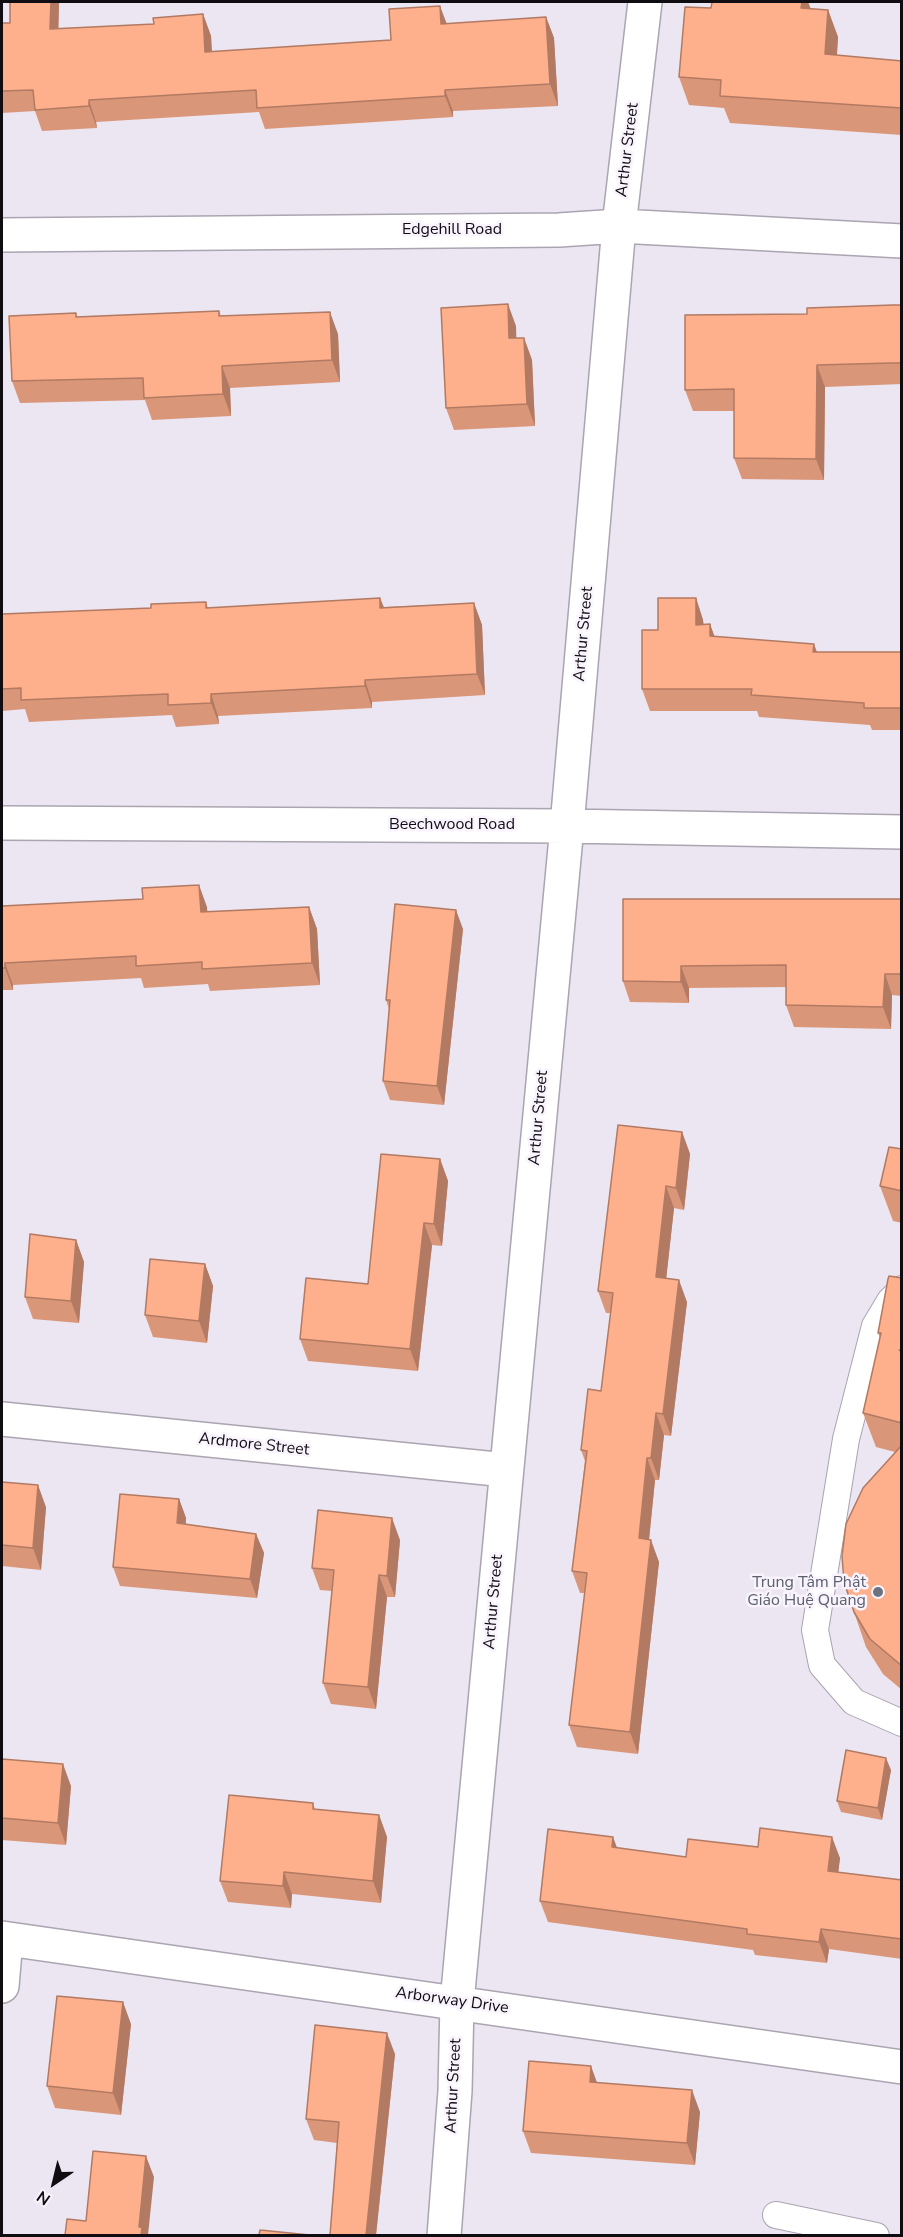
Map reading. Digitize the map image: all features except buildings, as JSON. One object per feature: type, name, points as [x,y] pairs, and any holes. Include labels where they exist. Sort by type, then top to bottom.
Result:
[{"type":"street","name":"Arthur Street","points":[[444,2235],[455,2091],[457,2002],[567,826],[619,226],[645,2]]},
{"type":"street","name":"Edgehill Road","points":[[2,235],[559,230],[619,226],[902,241]]},
{"type":"street","name":"Beechwood Road","points":[[2,823],[567,826],[902,831]]},
{"type":"street","name":"Ardmore Street","points":[[2,1419],[506,1470]]},
{"type":"street","name":"Arborway Drive","points":[[4,1938],[902,2067]]},
{"type":"street","points":[[2,1986],[4,1938]]},
{"type":"lane","points":[[902,1289],[890,1301],[875,1326],[849,1428],[814,1630],[822,1665],[854,1702],[902,1723]]},
{"type":"lane","points":[[776,2215],[876,2235]]},
{"type":"place","name":"Trung Tâm Phật Giáo Huệ Quang","points":[[878,1592]]}]
